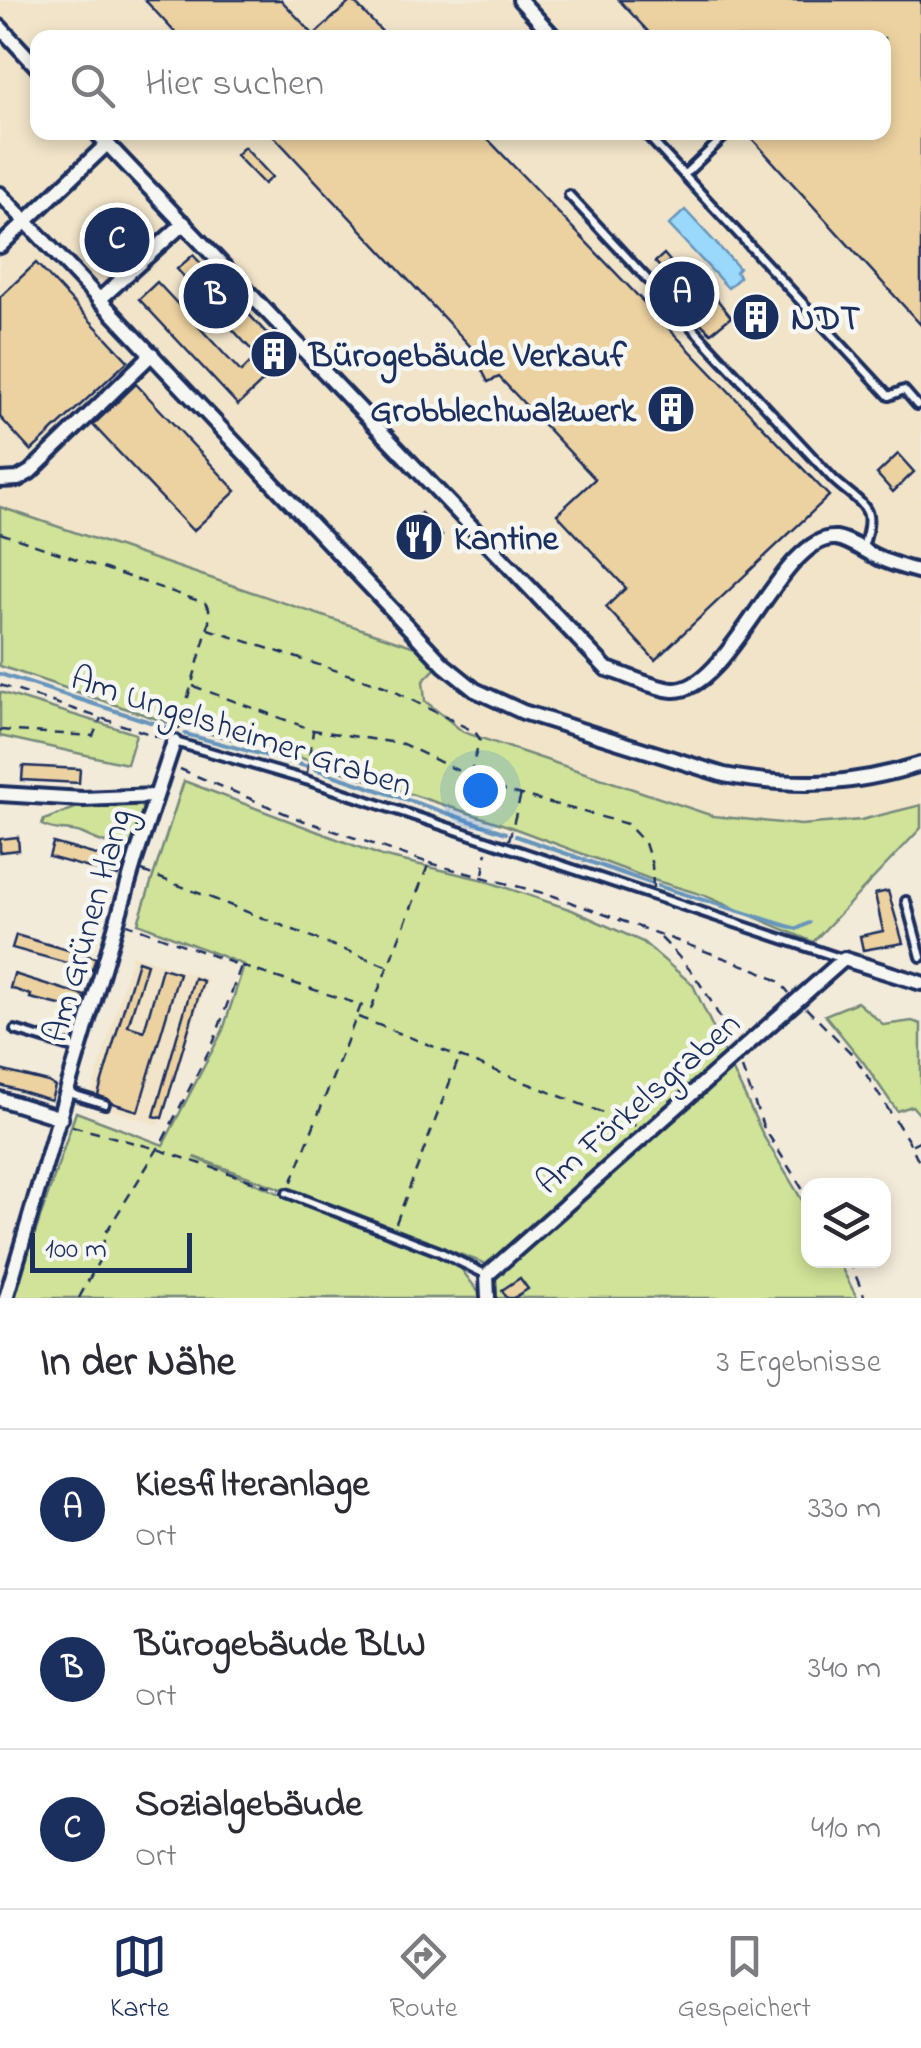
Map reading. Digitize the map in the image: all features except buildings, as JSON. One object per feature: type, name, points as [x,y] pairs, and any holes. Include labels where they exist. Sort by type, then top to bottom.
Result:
[{"type":"street","points":[[520,0],[548,30]]},
{"type":"street","points":[[0,27],[30,59]]},
{"type":"street","points":[[103,140],[607,668],[674,690],[693,686],[745,628],[806,549],[820,541],[836,538],[921,572]]},
{"type":"street","points":[[0,246],[107,144]]},
{"type":"street","points":[[0,194],[444,664],[474,690],[523,712],[724,776],[785,785],[850,783],[921,764]]},
{"type":"street","points":[[98,300],[184,223]]},
{"type":"street","points":[[0,480],[18,480],[30,472],[152,354]]},
{"type":"street","name":"Am Grünen Hang","points":[[6,1298],[174,742]]},
{"type":"street","points":[[0,794],[83,800],[155,796]]},
{"type":"street","name":"Am Ungelsheimer Graben","points":[[844,959],[921,983]]},
{"type":"street","name":"Am Förkelsgraben","points":[[486,1275],[844,959]]},
{"type":"street","points":[[0,1099],[61,1118]]},
{"type":"street","points":[[486,1275],[488,1298]]},
{"type":"lane","points":[[654,140],[889,396],[904,390],[917,405]]},
{"type":"lane","points":[[684,175],[721,140]]},
{"type":"lane","points":[[569,195],[821,466],[869,511],[871,522],[862,549]]},
{"type":"lane","name":"Am Ungelsheimer Graben","points":[[174,742],[306,780],[844,959]]},
{"type":"lane","points":[[906,902],[921,956]]},
{"type":"lane","points":[[15,1030],[81,1050]]},
{"type":"lane","points":[[68,1093],[105,1104]]},
{"type":"lane","points":[[287,1193],[466,1263],[486,1275]]},
{"type":"path","points":[[0,533],[205,603],[210,616],[208,629],[174,742]]},
{"type":"path","points":[[208,629],[384,686],[475,732],[480,739],[472,768],[475,778]]},
{"type":"path","name":"Am Ungelsheimer Graben","points":[[0,685],[174,742]]},
{"type":"path","points":[[192,686],[313,730],[402,744],[496,788],[626,824],[645,843],[652,865],[652,896]]},
{"type":"path","points":[[0,730],[93,736],[101,718]]},
{"type":"path","points":[[306,780],[313,730]]},
{"type":"path","points":[[167,762],[296,818],[429,864],[554,896],[757,970],[780,982],[855,1058],[921,1166]]},
{"type":"path","points":[[508,847],[521,792]]},
{"type":"path","points":[[482,876],[490,841]]},
{"type":"path","points":[[117,921],[371,1009],[429,864]]},
{"type":"path","points":[[133,868],[388,966]]},
{"type":"path","points":[[660,937],[690,966],[709,993],[763,1126],[801,1187]]},
{"type":"path","points":[[79,1298],[100,1257],[105,1234],[157,1149],[214,1041],[241,966]]},
{"type":"path","points":[[61,1118],[77,1129],[157,1149],[287,1193],[361,1006]]},
{"type":"path","points":[[356,1016],[650,1131]]},
{"type":"path","points":[[392,1233],[459,1056]]},
{"type":"path","points":[[911,1145],[921,1140]]},
{"type":"path","points":[[852,1268],[864,1298]]},
{"type":"shaded area","points":[[0,0],[921,0],[921,805],[861,820],[801,825],[713,816],[462,732],[425,701],[418,648],[0,507]]},
{"type":"shaded area","points":[[132,955],[208,979],[159,1126],[89,1102]]},
{"type":"green space","points":[[0,507],[418,648],[436,668],[423,681],[425,701],[463,732],[713,816],[801,825],[861,820],[921,805],[921,828],[813,942],[703,895],[508,826],[292,755],[169,723],[0,666]]},
{"type":"green space","points":[[0,692],[136,734],[127,764],[0,736]]},
{"type":"green space","points":[[184,781],[382,856],[480,879],[572,910],[643,942],[693,985],[764,1137],[801,1198],[801,1268],[842,1268],[857,1298],[496,1298],[493,1279],[484,1263],[194,1157],[313,1208],[456,1262],[483,1298],[13,1298],[76,1112],[163,1145],[223,1030],[244,965],[138,923]]},
{"type":"green space","points":[[135,801],[144,809],[143,826],[139,837],[125,846],[42,825],[44,820],[88,803]]},
{"type":"green space","points":[[857,1002],[884,1025],[912,1021],[921,1024],[921,1116],[912,1106],[897,1111],[825,1015]]},
{"type":"water","points":[[685,210],[739,268],[736,272],[740,277],[728,288],[669,225]]},
{"type":"waterway","points":[[0,674],[172,729]]},
{"type":"waterway","points":[[185,734],[305,766]]},
{"type":"waterway","points":[[315,769],[506,833]]},
{"type":"waterway","points":[[516,836],[650,883]]},
{"type":"waterway","points":[[658,886],[797,929],[809,923]]},
{"type":"place","name":"Sozialgebäude","points":[[117,240]]},
{"type":"place","name":"Kiesfilteranlage","points":[[682,294]]},
{"type":"place","name":"Bürogebäude BLW","points":[[216,296]]},
{"type":"place","name":"NDT","points":[[756,317]]},
{"type":"place","name":"Bürogebäude Verkauf","points":[[274,354]]},
{"type":"place","name":"Grobblechwalzwerk","points":[[671,409]]},
{"type":"place","name":"Kantine","points":[[419,537]]}]
